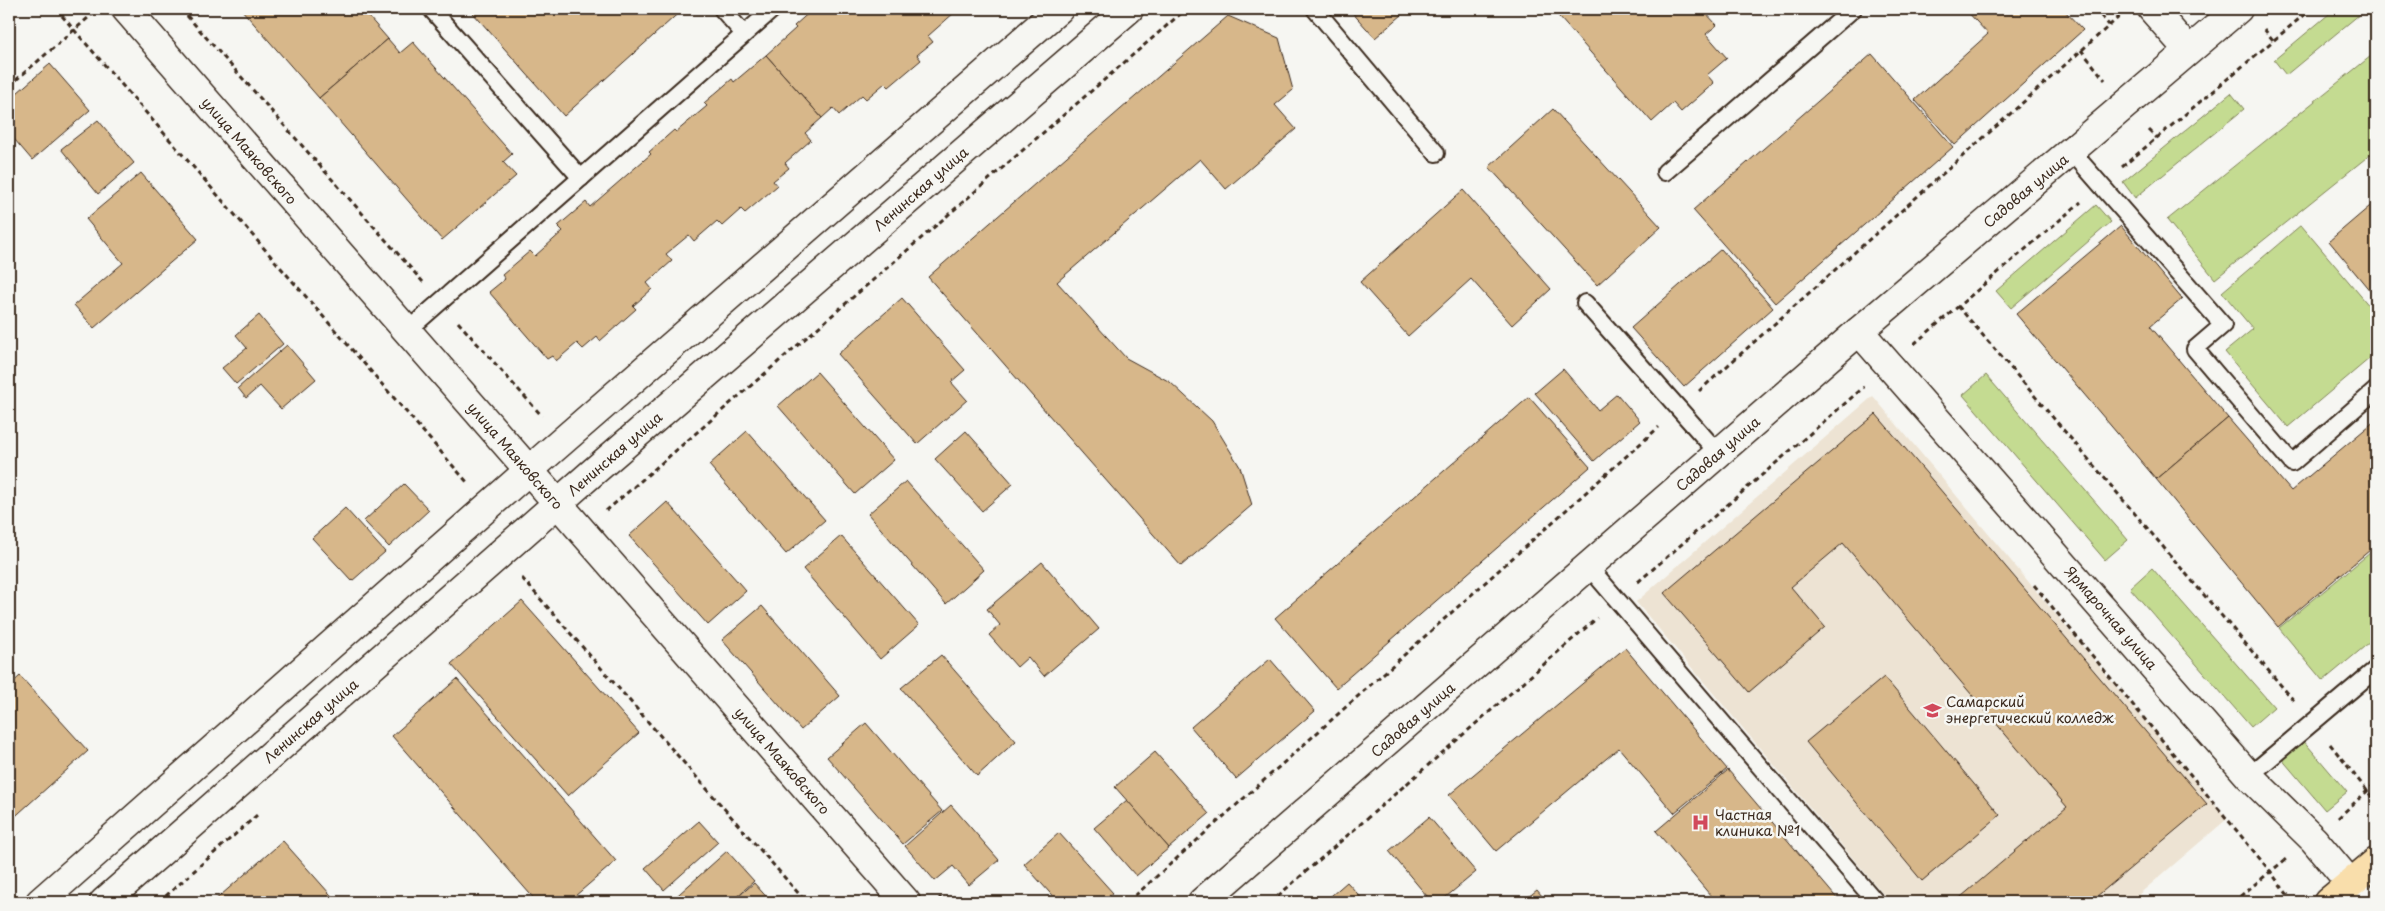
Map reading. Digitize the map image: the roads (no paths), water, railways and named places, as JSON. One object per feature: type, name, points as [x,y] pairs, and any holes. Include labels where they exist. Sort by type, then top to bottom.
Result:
[{"type":"main road","points":[[2328,902],[2358,893],[2376,862]]},
{"type":"street","name":"улица Маяковского","points":[[126,9],[906,902]]},
{"type":"street","points":[[40,902],[489,507],[528,470],[564,442],[1060,9]]},
{"type":"street","name":"Ленинская улица","points":[[104,902],[558,504],[1129,9]]},
{"type":"street","points":[[2152,9],[2188,50]]},
{"type":"street","name":"Садовая улица","points":[[1202,902],[1860,330],[2072,152],[2188,50],[2238,9]]},
{"type":"street","name":"Ярмарочная улица","points":[[1860,330],[2249,776],[2314,840],[2358,893]]},
{"type":"lane","points":[[435,9],[433,11],[581,178]]},
{"type":"lane","points":[[722,9],[744,34]]},
{"type":"lane","points":[[407,332],[773,9]]},
{"type":"lane","points":[[1315,9],[1436,153]]},
{"type":"lane","points":[[1665,172],[1853,9]]},
{"type":"lane","points":[[2072,152],[2224,325],[2195,349],[2292,463],[2376,390]]},
{"type":"lane","points":[[1586,303],[1719,454]]},
{"type":"lane","points":[[1589,567],[1876,902]]},
{"type":"lane","points":[[2249,776],[2376,668]]},
{"type":"place","name":"Самарский энергетический колледж","points":[[1932,710]]},
{"type":"place","name":"Частная клиника №1","points":[[1701,823]]}]
